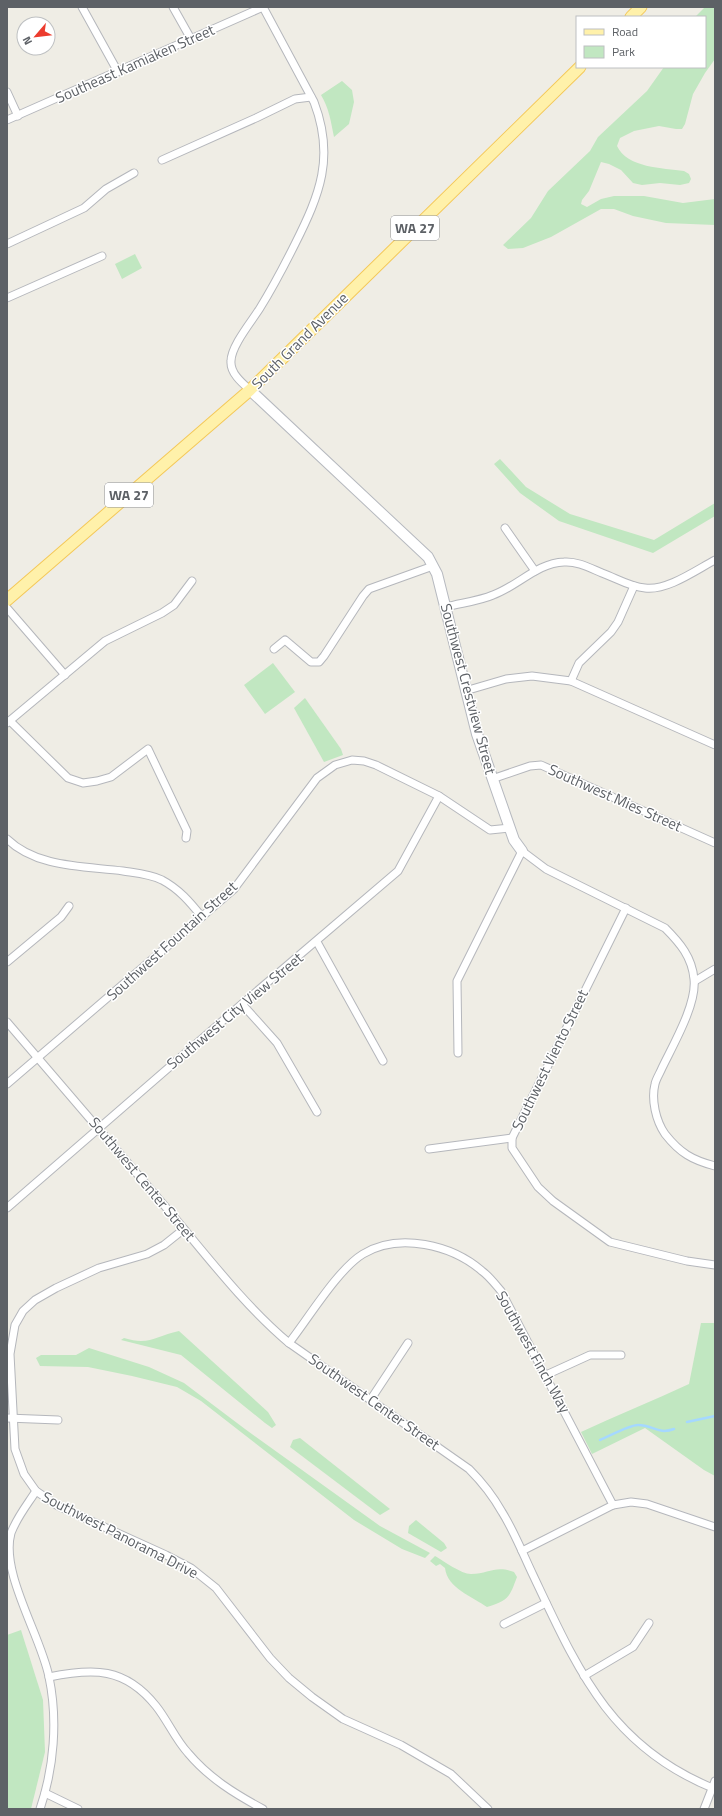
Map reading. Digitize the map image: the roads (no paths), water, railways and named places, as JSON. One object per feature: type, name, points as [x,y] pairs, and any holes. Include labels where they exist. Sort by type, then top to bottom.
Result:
[{"type":"main road","points":[[632,16],[641,7]]},
{"type":"main road","name":"South Grand Avenue","points":[[7,600],[250,390],[579,68]]},
{"type":"street","points":[[82,7],[118,72]]},
{"type":"street","points":[[173,7],[191,39]]},
{"type":"street","points":[[250,390],[241,382],[232,368],[231,360],[233,353],[240,339],[274,286],[308,219],[318,193],[324,167],[324,143],[318,114],[312,97],[263,7]]},
{"type":"street","name":"Southeast Kamiaken Street","points":[[7,120],[263,7]]},
{"type":"street","points":[[7,92],[18,116]]},
{"type":"street","points":[[162,160],[295,99],[312,97]]},
{"type":"street","points":[[7,244],[84,208],[106,189],[134,173]]},
{"type":"street","points":[[7,298],[102,256]]},
{"type":"street","name":"Southwest Crestview Street","points":[[250,390],[405,535],[428,557],[434,566],[446,607],[465,691],[492,779],[514,840],[522,851],[546,869],[665,928],[681,943],[692,963],[695,981],[692,1004],[655,1084],[654,1106],[661,1128],[676,1148],[696,1161],[715,1166]]},
{"type":"street","points":[[505,528],[535,571]]},
{"type":"street","points":[[446,607],[492,596],[511,587],[535,571],[550,564],[565,562],[578,564],[634,586],[645,588],[667,585],[715,560]]},
{"type":"street","points":[[274,649],[286,640],[311,662],[319,662],[366,592],[373,588],[434,566]]},
{"type":"street","points":[[186,838],[188,831],[148,749],[111,777],[97,781],[83,782],[68,778],[8,722],[104,641],[162,613],[174,605],[192,581]]},
{"type":"street","points":[[571,680],[579,663],[611,632],[618,622],[634,586]]},
{"type":"street","points":[[7,608],[65,675]]},
{"type":"street","points":[[465,691],[506,679],[532,676],[571,680],[715,745]]},
{"type":"street","name":"Southwest Fountain Street","points":[[7,1084],[234,890],[317,778],[335,765],[352,760],[364,761],[439,796],[490,830],[510,828]]},
{"type":"street","name":"Southwest Mies Street","points":[[492,779],[530,766],[541,765],[715,843]]},
{"type":"street","name":"Southwest City View Street","points":[[7,1208],[98,1127],[398,871],[439,796]]},
{"type":"street","points":[[7,839],[31,856],[51,862],[142,874],[161,879],[178,890],[202,917]]},
{"type":"street","points":[[458,1053],[457,981],[522,851]]},
{"type":"street","points":[[7,962],[61,917],[69,906]]},
{"type":"street","name":"Southwest Viento Street","points":[[429,1149],[512,1138],[626,908]]},
{"type":"street","points":[[316,942],[384,1061]]},
{"type":"street","points":[[695,981],[715,969]]},
{"type":"street","points":[[242,1004],[277,1043],[317,1112]]},
{"type":"street","name":"Southwest Center Street","points":[[7,1022],[268,1325],[289,1343],[469,1469],[488,1489],[503,1513],[522,1551],[570,1654],[604,1707],[627,1734],[661,1761],[693,1779],[714,1786]]},
{"type":"street","points":[[512,1138],[512,1148],[538,1187],[553,1201],[610,1242],[687,1261],[715,1265]]},
{"type":"street","name":"Southwest Panorama Drive","points":[[184,1229],[164,1245],[147,1254],[112,1264],[56,1288],[35,1300],[23,1311],[15,1325],[11,1341],[10,1418],[15,1449],[24,1474],[36,1491],[58,1506],[161,1552],[191,1568],[216,1588],[270,1658],[289,1678],[312,1697],[343,1719],[401,1745],[438,1766],[471,1791],[488,1809]]},
{"type":"street","name":"Southwest Finch Way","points":[[289,1343],[343,1271],[363,1254],[386,1244],[410,1243],[435,1247],[459,1256],[482,1271],[501,1291],[613,1505]]},
{"type":"street","points":[[371,1399],[408,1343]]},
{"type":"street","points":[[546,1375],[590,1355],[621,1355]]},
{"type":"street","points":[[10,1418],[58,1420]]},
{"type":"street","points":[[36,1491],[20,1515],[10,1534],[8,1560],[13,1581],[41,1650],[49,1677],[53,1738],[51,1766],[40,1809]]},
{"type":"street","points":[[522,1551],[613,1505],[630,1502],[647,1504],[715,1527]]},
{"type":"street","points":[[504,1624],[546,1603]]},
{"type":"street","points":[[584,1676],[633,1647],[649,1623]]},
{"type":"street","points":[[49,1677],[74,1672],[96,1671],[120,1677],[136,1686],[156,1706],[188,1753],[209,1774],[232,1792],[263,1809]]},
{"type":"street","points":[[704,1809],[714,1786]]},
{"type":"street","points":[[45,1792],[78,1809]]},
{"type":"waterway","points":[[687,1422],[715,1416]]},
{"type":"waterway","points":[[600,1440],[634,1425],[643,1425],[664,1431],[674,1429]]}]
